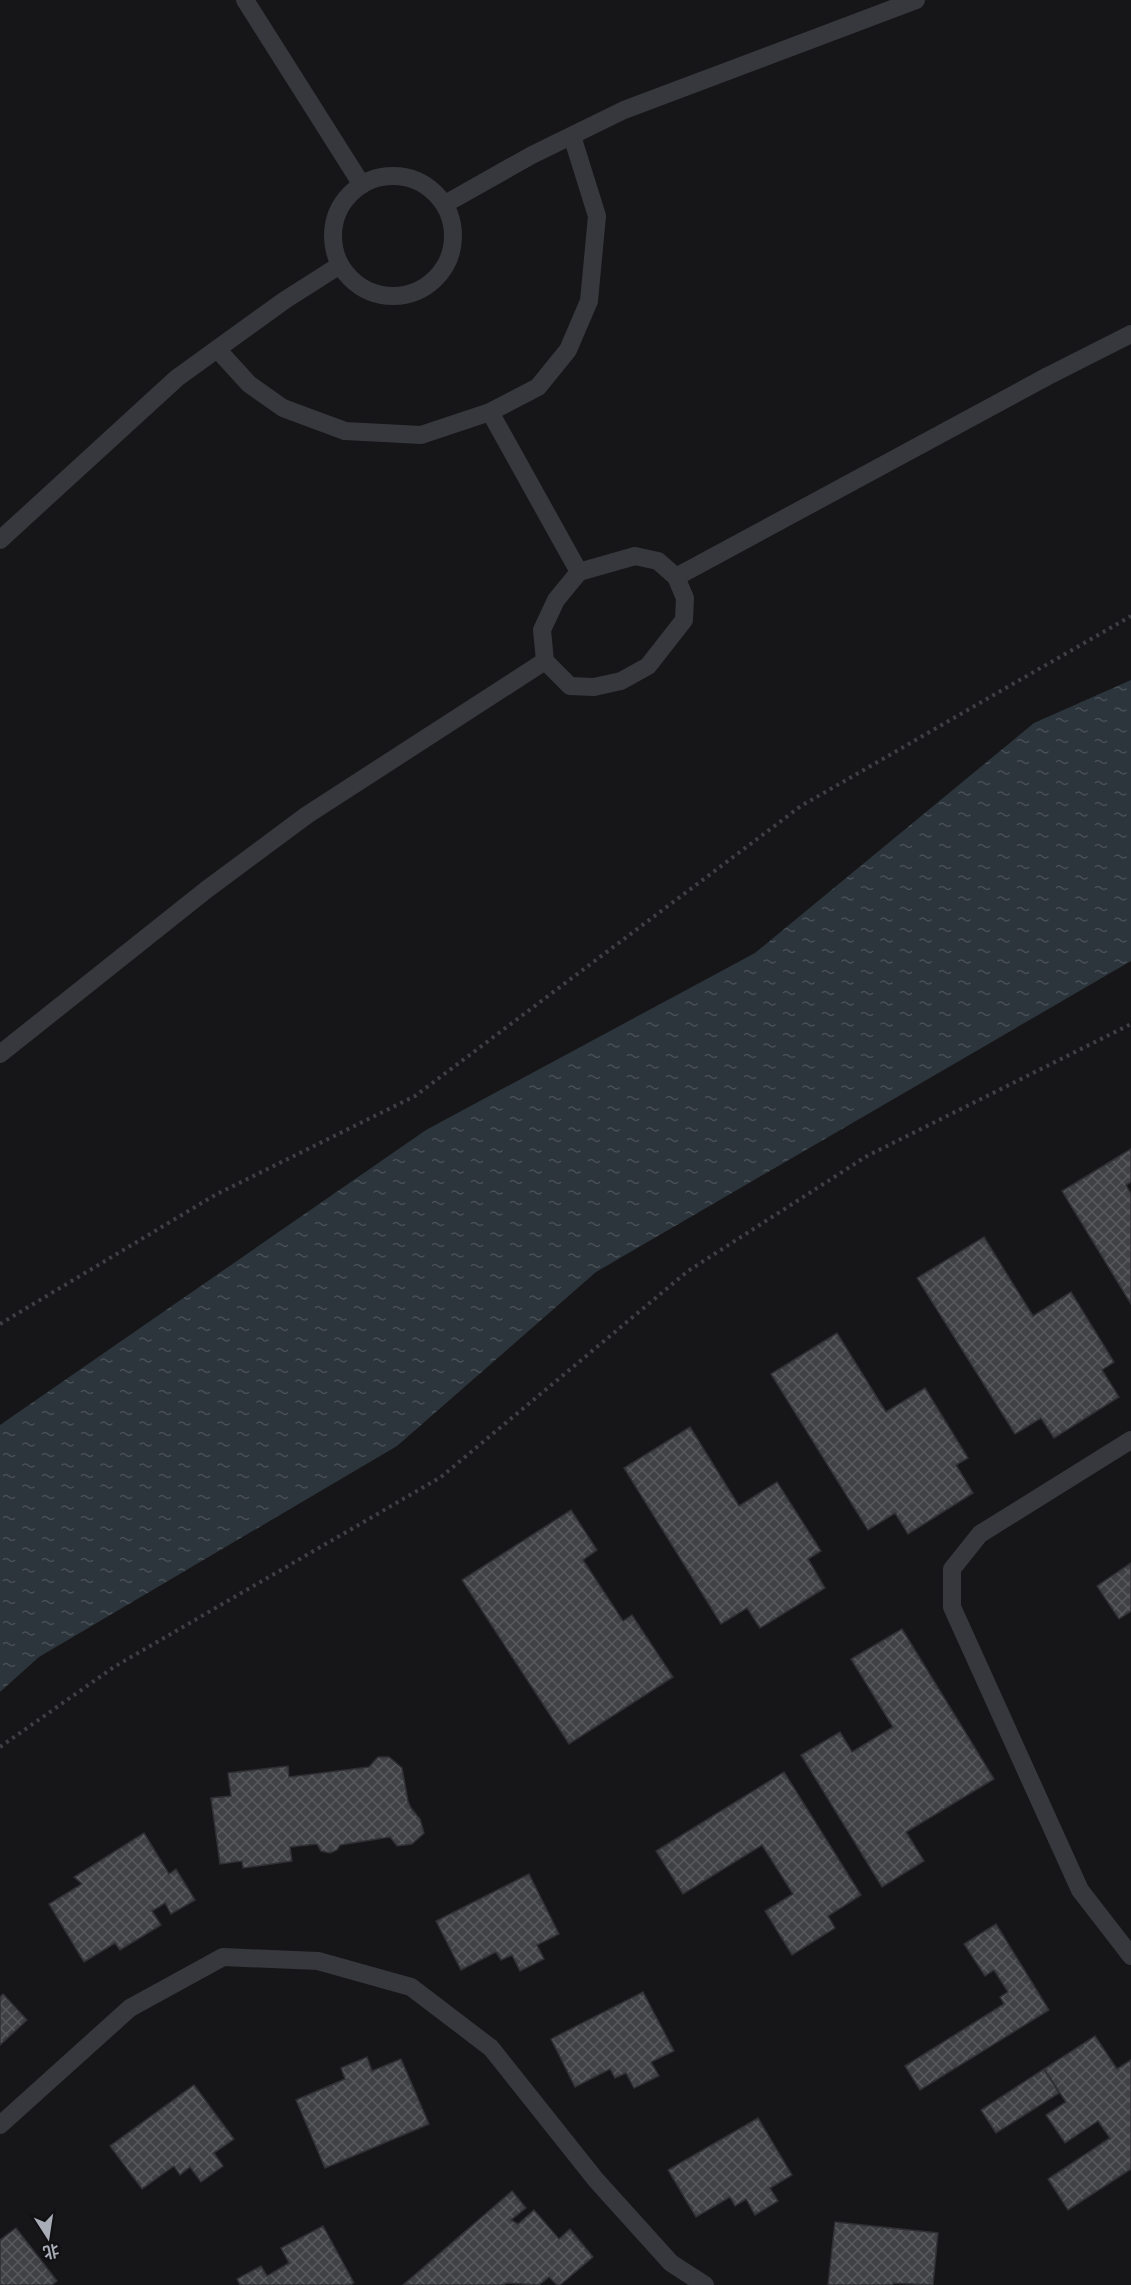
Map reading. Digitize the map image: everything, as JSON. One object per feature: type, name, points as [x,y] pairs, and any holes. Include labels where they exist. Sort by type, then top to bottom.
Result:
[{"type":"lane","points":[[245,0],[362,185]]},
{"type":"lane","points":[[445,204],[624,110],[916,0]]},
{"type":"lane","points":[[217,349],[249,384],[283,408],[345,431],[421,435],[490,412],[538,387],[568,350],[589,301],[597,216],[572,136]]},
{"type":"lane","points":[[380,177],[412,178],[431,188],[445,204],[451,217],[454,238],[446,267],[424,288],[404,295],[384,296],[371,292],[353,281],[340,265],[333,235],[334,221],[343,202],[362,185],[380,177]]},
{"type":"lane","points":[[0,540],[177,378],[285,300],[340,265]]},
{"type":"lane","points":[[676,577],[1048,376],[1131,334]]},
{"type":"lane","points":[[490,412],[579,572]]},
{"type":"lane","points":[[635,556],[658,561],[676,577],[685,598],[684,620],[648,666],[621,681],[594,687],[570,686],[544,661],[542,630],[556,600],[579,572],[635,556]]},
{"type":"lane","points":[[0,1054],[206,890],[307,815],[544,661]]},
{"type":"lane","points":[[1131,1440],[980,1534],[952,1569],[952,1607],[1080,1890],[1131,1956]]},
{"type":"lane","points":[[0,2125],[130,2008],[223,1957],[318,1960],[411,1987],[491,2048],[596,2180],[671,2263],[705,2285]]},
{"type":"path","points":[[0,1324],[215,1195],[415,1096],[801,806],[1131,616]]},
{"type":"path","points":[[0,1747],[114,1667],[441,1477],[688,1270],[857,1162],[1131,1024]]},
{"type":"water","points":[[1131,680],[1131,961],[596,1272],[397,1446],[39,1657],[0,1692],[0,1425],[426,1130],[755,953],[1034,723]]},
{"type":"building","points":[[1131,1149],[1131,1182],[1126,1185],[1131,1194],[1131,1304],[1062,1191]]},
{"type":"building","points":[[984,1237],[1033,1316],[1071,1292],[1114,1362],[1102,1370],[1119,1397],[1054,1438],[1041,1418],[1015,1434],[917,1278]]},
{"type":"building","points":[[837,1333],[886,1412],[925,1388],[968,1458],[956,1465],[973,1493],[908,1534],[895,1513],[868,1530],[771,1374]]},
{"type":"building","points":[[690,1427],[739,1506],[777,1482],[821,1551],[808,1559],[825,1588],[760,1628],[747,1608],[721,1624],[624,1468]]},
{"type":"building","points":[[571,1510],[597,1550],[583,1560],[623,1621],[632,1615],[673,1677],[569,1744],[462,1580]]},
{"type":"building","points":[[1131,1563],[1131,1611],[1119,1619],[1097,1586]]},
{"type":"building","points":[[902,1629],[994,1779],[906,1832],[924,1861],[882,1887],[801,1755],[840,1732],[852,1752],[893,1727],[851,1659]]},
{"type":"building","points":[[378,1757],[389,1757],[402,1768],[408,1801],[420,1819],[424,1833],[412,1844],[397,1846],[390,1837],[340,1845],[337,1850],[330,1853],[321,1851],[317,1844],[290,1847],[292,1861],[243,1868],[242,1861],[220,1864],[211,1798],[231,1796],[228,1773],[288,1766],[289,1777],[369,1767]]},
{"type":"building","points":[[784,1772],[861,1895],[828,1916],[835,1928],[792,1955],[765,1911],[793,1894],[762,1845],[683,1894],[656,1851]]},
{"type":"building","points":[[144,1833],[169,1874],[176,1869],[195,1900],[171,1914],[165,1903],[152,1911],[161,1925],[120,1950],[115,1943],[84,1962],[49,1904],[82,1884],[74,1877]]},
{"type":"building","points":[[529,1874],[559,1934],[537,1945],[544,1959],[520,1971],[512,1955],[501,1960],[496,1952],[461,1970],[436,1921]]},
{"type":"building","points":[[996,1924],[1049,2010],[920,2090],[905,2066],[1004,2004],[1000,1997],[1008,1992],[994,1970],[985,1976],[964,1944]]},
{"type":"building","points":[[643,1992],[674,2051],[651,2062],[659,2076],[634,2088],[626,2073],[615,2078],[610,2069],[575,2087],[551,2039]]},
{"type":"building","points":[[3,1994],[27,2020],[0,2045],[0,1997]]},
{"type":"building","points":[[1095,2036],[1117,2069],[1131,2060],[1131,2169],[1068,2210],[1048,2179],[1110,2138],[1098,2121],[1065,2143],[1046,2115],[1066,2102],[1044,2069]]},
{"type":"building","points":[[367,2057],[372,2071],[401,2059],[429,2124],[325,2168],[296,2100],[345,2079],[341,2068]]},
{"type":"building","points":[[1044,2069],[1059,2093],[996,2133],[981,2110]]},
{"type":"building","points":[[194,2085],[234,2139],[214,2153],[223,2166],[201,2182],[190,2167],[180,2175],[174,2166],[142,2189],[110,2146]]},
{"type":"building","points":[[758,2118],[792,2175],[770,2188],[778,2201],[755,2215],[746,2199],[735,2206],[730,2197],[696,2217],[668,2170]]},
{"type":"building","points":[[512,2191],[526,2208],[511,2220],[518,2224],[534,2210],[559,2239],[570,2229],[593,2257],[560,2285],[549,2277],[539,2285],[506,2283],[504,2285],[403,2285]]},
{"type":"building","points":[[835,2222],[938,2233],[933,2285],[893,2283],[893,2285],[828,2285]]},
{"type":"building","points":[[323,2226],[354,2283],[350,2285],[240,2285],[237,2279],[261,2266],[267,2276],[289,2263],[281,2248]]},
{"type":"building","points":[[16,2228],[57,2281],[52,2285],[0,2285],[0,2240]]}]
